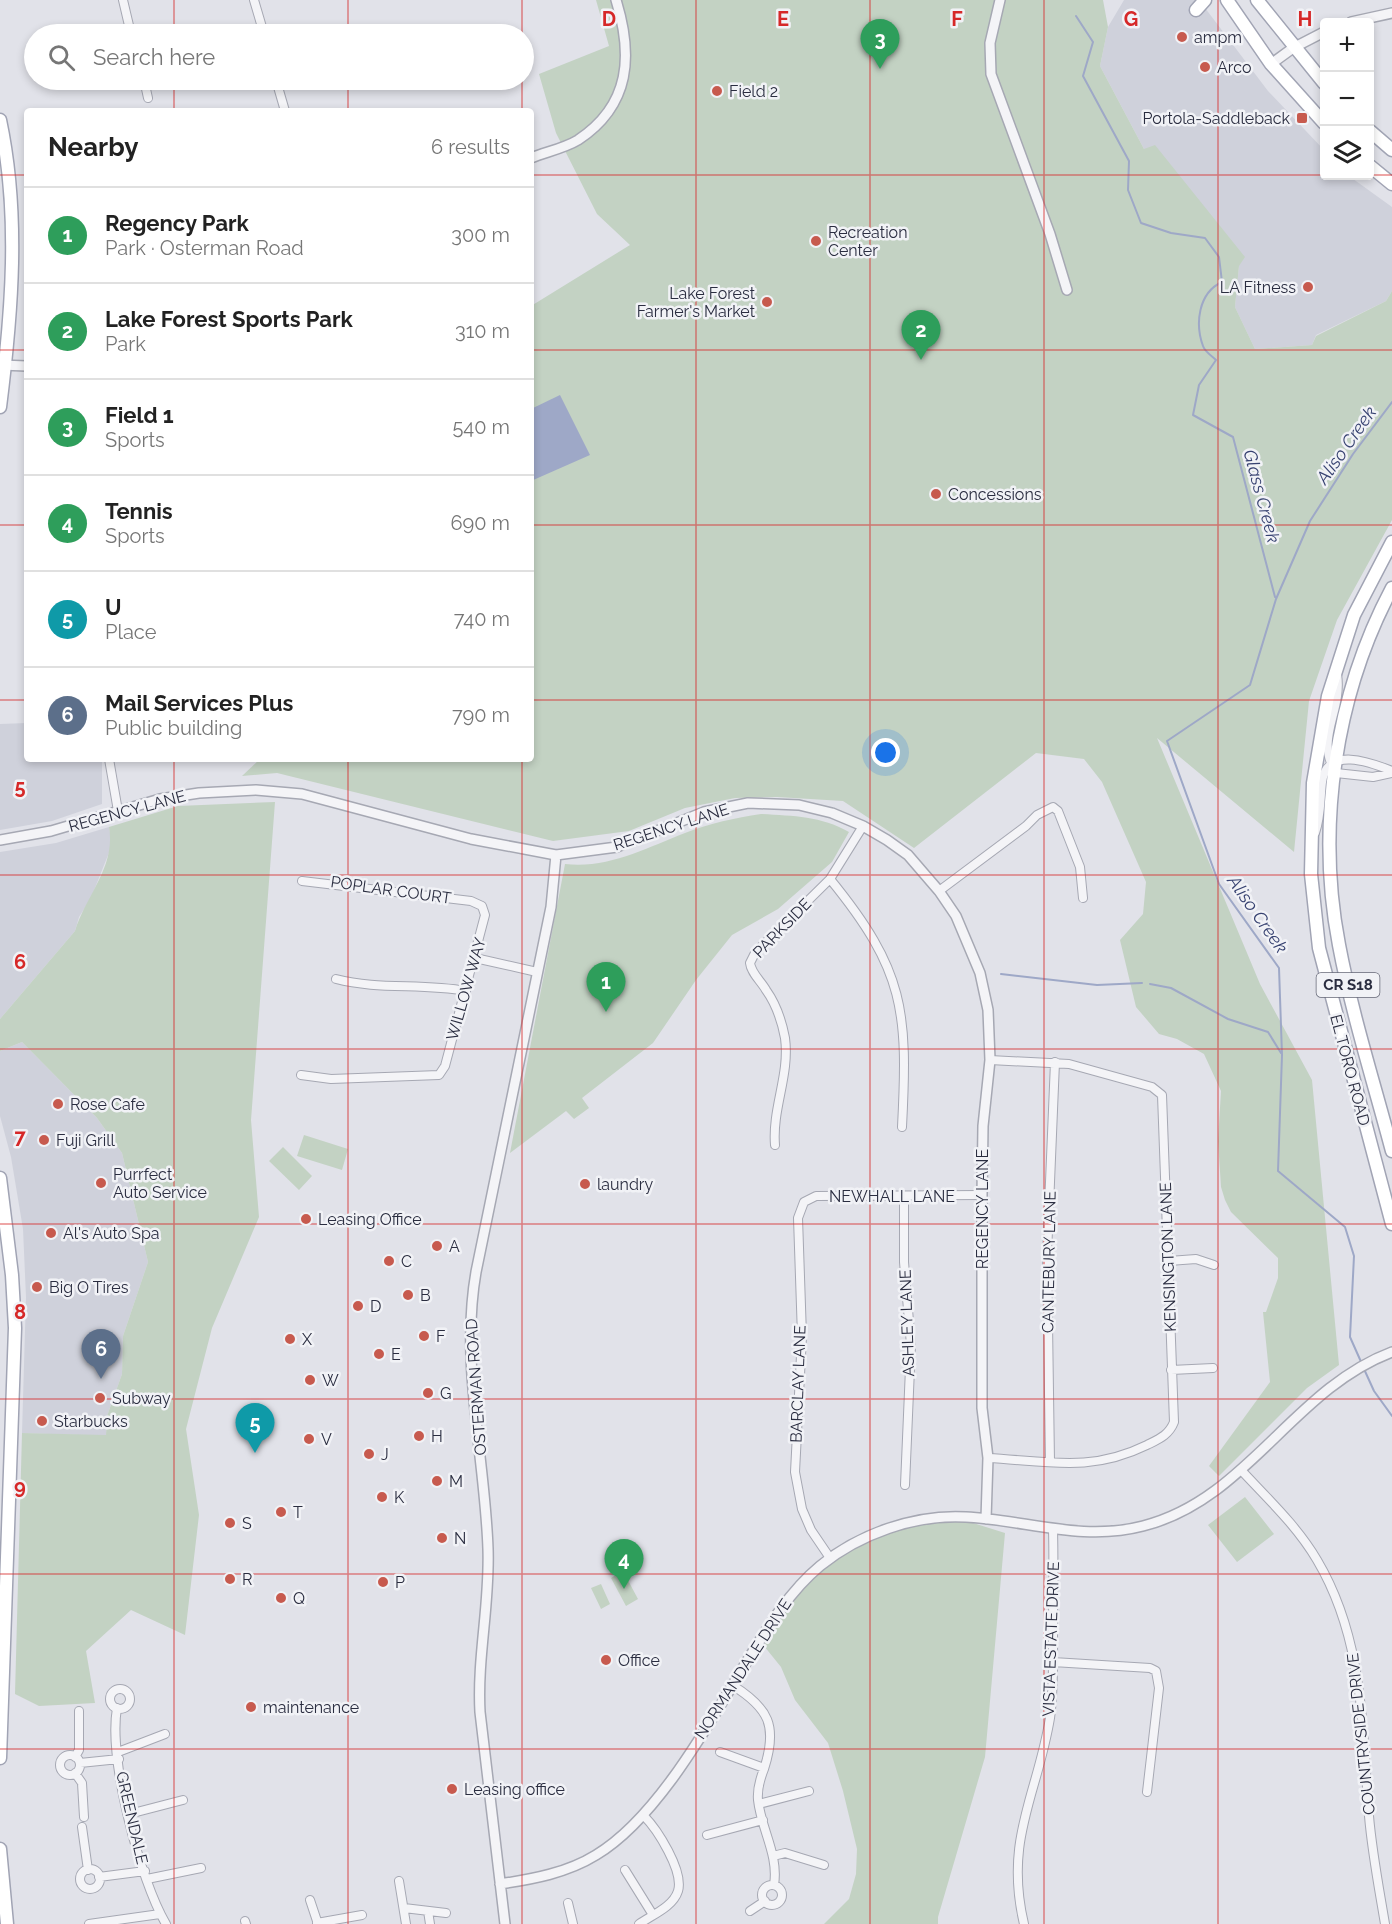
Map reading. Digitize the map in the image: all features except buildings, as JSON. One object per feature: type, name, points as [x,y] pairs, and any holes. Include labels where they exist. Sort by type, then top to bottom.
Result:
[{"type":"main road","points":[[1196,10],[1205,0]]},
{"type":"main road","points":[[1227,0],[1271,64],[1320,119]]},
{"type":"main road","points":[[1257,0],[1293,48],[1320,78]]},
{"type":"main road","points":[[0,120],[9,184],[13,275],[0,407]]},
{"type":"main road","points":[[1374,134],[1392,150]]},
{"type":"main road","points":[[1374,169],[1392,184]]},
{"type":"main road","name":"EL TORO ROAD","points":[[1392,542],[1354,615],[1336,666],[1319,738],[1313,783],[1311,844],[1311,874],[1319,948],[1392,1224]]},
{"type":"main road","name":"EL TORO ROAD","points":[[1392,588],[1378,614],[1357,666],[1342,724],[1334,766],[1330,863],[1339,945],[1392,1151]]},
{"type":"main road","points":[[0,1178],[12,1275],[15,1328],[4,1488],[0,1758]]},
{"type":"main road","points":[[0,1849],[7,1924]]},
{"type":"street","points":[[123,0],[129,24]]},
{"type":"street","points":[[254,0],[261,24]]},
{"type":"street","points":[[534,157],[577,141],[613,106],[626,65],[626,42],[616,0]]},
{"type":"street","points":[[1000,0],[990,43],[991,74],[1050,234],[1067,290]]},
{"type":"street","points":[[1369,18],[1392,13]]},
{"type":"street","points":[[1271,64],[1293,48],[1320,34]]},
{"type":"street","points":[[146,90],[148,98]]},
{"type":"street","points":[[279,90],[284,108]]},
{"type":"street","points":[[3,366],[24,366]]},
{"type":"street","name":"EL TORO ROAD","points":[[1334,766],[1327,759],[1328,740],[1340,688],[1336,666]]},
{"type":"street","points":[[1311,844],[1319,824],[1322,778],[1341,759],[1375,764],[1392,772]]},
{"type":"street","points":[[110,762],[118,811]]},
{"type":"street","points":[[1334,766],[1374,777],[1392,772]]},
{"type":"street","name":"REGENCY LANE","points":[[0,840],[51,831],[160,799],[199,793],[282,791],[302,794],[471,838],[556,855],[617,847],[704,812],[748,804],[799,805],[832,813],[863,825],[908,855],[939,891],[956,916],[980,973],[988,1010],[990,1060],[983,1126],[982,1195],[982,1408],[988,1458],[986,1519]]},
{"type":"street","points":[[939,891],[1026,826],[1037,814],[1053,807],[1058,811],[1080,867],[1083,898]]},
{"type":"street","name":"PARKSIDE","points":[[775,1145],[774,1119],[785,1066],[784,1036],[772,999],[752,971],[750,963],[755,953],[830,879],[863,825]]},
{"type":"street","name":"OSTERMAN ROAD","points":[[506,1924],[480,1712],[479,1687],[489,1551],[470,1323],[476,1272],[555,882],[556,855]]},
{"type":"street","points":[[830,879],[872,933],[898,994],[906,1056],[902,1127]]},
{"type":"street","name":"POPLAR COURT","points":[[302,881],[478,904]]},
{"type":"street","name":"WILLOW WAY","points":[[301,1075],[331,1079],[440,1075],[445,1066],[485,915],[478,904]]},
{"type":"street","points":[[475,958],[537,972]]},
{"type":"street","points":[[336,979],[359,985],[439,986],[466,991]]},
{"type":"street","points":[[990,1060],[1055,1062]]},
{"type":"street","name":"KENSINGTON LANE","points":[[1050,1462],[1086,1464],[1109,1460],[1160,1438],[1171,1430],[1174,1422],[1163,1098],[1160,1092],[1152,1087],[1055,1062]]},
{"type":"street","name":"CANTEBURY LANE","points":[[1050,1462],[1047,1254],[1055,1062]]},
{"type":"street","name":"NEWHALL LANE","points":[[804,1202],[816,1196],[982,1195]]},
{"type":"street","name":"ASHLEY LANE","points":[[904,1196],[904,1262],[911,1345],[905,1485]]},
{"type":"street","name":"BARCLAY LANE","points":[[804,1202],[798,1218],[802,1357],[795,1472],[802,1509],[811,1530],[830,1558]]},
{"type":"street","points":[[1169,1261],[1196,1259],[1214,1265]]},
{"type":"street","name":"NORMANDALE DRIVE","points":[[500,1884],[538,1877],[578,1865],[612,1845],[644,1815],[666,1787],[786,1602],[798,1587],[830,1558],[861,1540],[900,1526],[946,1517],[986,1519],[1053,1530],[1112,1532],[1152,1524],[1194,1506],[1241,1470],[1317,1396],[1342,1378],[1392,1352]]},
{"type":"street","points":[[1172,1371],[1213,1368]]},
{"type":"street","points":[[988,1458],[1050,1462]]},
{"type":"street","name":"COUNTRYSIDE DRIVE","points":[[1241,1470],[1301,1536],[1331,1587],[1347,1625],[1358,1671],[1372,1845],[1385,1924]]},
{"type":"street","name":"VISTA ESTATE DRIVE","points":[[1024,1924],[1017,1890],[1019,1835],[1050,1717],[1053,1662],[1053,1530]]},
{"type":"street","points":[[1053,1662],[1150,1668],[1156,1671],[1158,1688],[1147,1792]]},
{"type":"street","points":[[732,1685],[753,1698],[765,1711],[768,1720],[770,1746],[758,1787],[762,1820],[773,1856],[774,1885]]},
{"type":"street","name":"GREENDALE","points":[[117,1708],[115,1735],[129,1814],[146,1875],[166,1924]]},
{"type":"street","points":[[79,1711],[79,1750],[75,1773],[82,1783],[84,1817]]},
{"type":"street","points":[[75,1773],[66,1774],[61,1765],[66,1757],[78,1760],[118,1755],[165,1734]]},
{"type":"street","points":[[720,1752],[764,1768]]},
{"type":"street","points":[[759,1804],[809,1791]]},
{"type":"street","points":[[129,1814],[183,1800]]},
{"type":"street","points":[[640,1924],[672,1901],[678,1891],[679,1880],[656,1828],[644,1815]]},
{"type":"street","points":[[707,1834],[762,1820]]},
{"type":"street","points":[[82,1827],[88,1870]]},
{"type":"street","points":[[773,1856],[785,1853],[824,1865]]},
{"type":"street","points":[[99,1877],[146,1875],[201,1868]]},
{"type":"street","points":[[88,1870],[96,1871],[99,1877],[97,1886],[91,1889],[84,1887],[80,1878],[88,1870]]},
{"type":"street","points":[[625,1870],[653,1915]]},
{"type":"street","points":[[399,1881],[406,1924]]},
{"type":"street","points":[[774,1885],[782,1891],[780,1901],[771,1904],[765,1901],[763,1895],[765,1888],[774,1885]]},
{"type":"street","points":[[310,1900],[317,1923],[340,1921],[362,1915]]},
{"type":"street","points":[[750,1911],[765,1901]]},
{"type":"street","points":[[568,1903],[573,1924]]},
{"type":"street","points":[[404,1908],[447,1913]]},
{"type":"street","points":[[428,1911],[430,1924]]},
{"type":"street","points":[[89,1924],[160,1914]]},
{"type":"shaded area","points":[[1124,0],[1199,0],[1268,91],[1320,146],[1320,180],[1355,180],[1392,207],[1392,291],[1386,301],[1316,335],[1312,345],[1255,349],[1235,307],[1239,266],[1144,149],[1100,66],[1108,27]]},
{"type":"shaded area","points":[[24,723],[24,762],[102,762],[102,804],[52,821],[0,830],[0,724]]},
{"type":"shaded area","points":[[109,827],[112,845],[91,898],[79,917],[75,931],[0,1019],[0,852],[56,843]]},
{"type":"shaded area","points":[[22,1042],[97,1118],[122,1153],[148,1262],[123,1336],[122,1374],[107,1416],[106,1436],[22,1433],[26,1297],[23,1229],[11,1157],[0,1116],[0,1051]]},
{"type":"green space","points":[[596,0],[1103,0],[1108,27],[1100,66],[1144,149],[1155,145],[1245,257],[1239,266],[1235,307],[1255,349],[1312,345],[1316,336],[1386,301],[1392,291],[1392,520],[1337,620],[1309,701],[1294,852],[1157,738],[1260,984],[1312,1080],[1339,1365],[1307,1388],[1219,1476],[1209,1466],[1270,1382],[1263,1312],[1266,1312],[1278,1278],[1278,1258],[1231,1212],[1225,1200],[1221,1187],[1218,1141],[1221,1091],[1204,1054],[1177,1039],[1159,1034],[1136,1007],[1120,940],[1143,914],[1146,882],[1102,782],[1084,759],[1036,753],[914,848],[843,801],[777,797],[735,798],[685,808],[629,831],[553,841],[277,773],[242,776],[257,762],[534,762],[534,304],[630,245],[597,214],[556,133],[539,74],[609,46]]},
{"type":"green space","points":[[275,802],[251,1120],[259,1217],[212,1328],[186,1429],[199,1515],[185,1635],[131,1610],[86,1651],[95,1703],[39,1706],[15,1694],[22,1433],[106,1435],[107,1416],[122,1374],[123,1336],[148,1262],[122,1153],[97,1118],[22,1042],[0,1051],[0,1019],[75,931],[104,868],[110,841],[109,827],[178,806]]},
{"type":"green space","points":[[761,814],[817,820],[849,832],[832,862],[778,909],[732,935],[696,980],[653,1043],[582,1098],[589,1108],[574,1119],[566,1111],[510,1153],[565,864],[581,865],[612,860],[704,826]]},
{"type":"green space","points":[[304,1135],[348,1149],[342,1170],[297,1156]]},
{"type":"green space","points":[[283,1147],[312,1176],[299,1190],[269,1161]]},
{"type":"green space","points":[[1245,1497],[1274,1534],[1237,1562],[1208,1525]]},
{"type":"green space","points":[[954,1517],[1005,1533],[985,1757],[938,1917],[938,1924],[824,1924],[849,1899],[856,1874],[857,1849],[843,1791],[828,1743],[795,1700],[781,1667],[760,1641],[818,1568],[884,1530]]},
{"type":"green space","points":[[623,1571],[638,1599],[626,1606],[611,1578]]},
{"type":"green space","points":[[601,1584],[610,1604],[601,1609],[591,1588]]},
{"type":"water","points":[[560,395],[590,455],[534,480],[534,408]]},
{"type":"waterway","name":"Glass Creek","points":[[1076,16],[1093,42],[1083,76],[1129,161],[1128,190],[1141,223],[1171,233],[1205,238],[1219,257],[1222,282],[1214,287],[1203,301],[1199,319],[1203,346],[1216,360],[1199,385],[1193,415],[1233,437],[1275,597]]},
{"type":"waterway","name":"Aliso Creek","points":[[1362,1364],[1350,1337],[1354,1256],[1345,1227],[1278,1171],[1282,1055],[1279,968],[1219,884],[1167,741],[1250,685],[1276,599],[1310,521],[1353,454],[1392,402]]},
{"type":"waterway","points":[[1001,974],[1097,985],[1142,983]]},
{"type":"waterway","points":[[1150,984],[1171,988],[1228,1019],[1268,1032],[1281,1053]]},
{"type":"waterway","name":"Aliso Creek","points":[[1364,1369],[1374,1391],[1392,1416]]},
{"type":"place","name":"ampm","points":[[1182,37]]},
{"type":"place","name":"Arco","points":[[1205,67]]},
{"type":"place","name":"Field 1","points":[[880,69]]},
{"type":"place","name":"Field 2","points":[[717,91]]},
{"type":"place","name":"Portola-Saddleback","points":[[1302,118]]},
{"type":"place","name":"Recreation Center","points":[[816,241]]},
{"type":"place","name":"LA Fitness","points":[[1308,287]]},
{"type":"place","name":"Lake Forest Farmer's Market","points":[[767,302]]},
{"type":"place","name":"Lake Forest Sports Park","points":[[921,360]]},
{"type":"place","name":"Concessions","points":[[936,494]]},
{"type":"place","name":"Regency Park","points":[[606,1012]]},
{"type":"place","name":"Rose Cafe","points":[[58,1104]]},
{"type":"place","name":"Fuji Grill","points":[[44,1140]]},
{"type":"place","name":"Purrfect Auto Service","points":[[101,1183]]},
{"type":"place","name":"laundry","points":[[585,1184]]},
{"type":"place","name":"Leasing Office","points":[[306,1219]]},
{"type":"place","name":"Al's Auto Spa","points":[[51,1233]]},
{"type":"place","name":"A","points":[[437,1246]]},
{"type":"place","name":"C","points":[[389,1261]]},
{"type":"place","name":"Big O Tires","points":[[37,1287]]},
{"type":"place","name":"B","points":[[408,1295]]},
{"type":"place","name":"D","points":[[358,1306]]},
{"type":"place","name":"F","points":[[424,1336]]},
{"type":"place","name":"X","points":[[290,1339]]},
{"type":"place","name":"E","points":[[379,1354]]},
{"type":"place","name":"Mail Services Plus","points":[[101,1379]]},
{"type":"place","name":"W","points":[[310,1380]]},
{"type":"place","name":"G","points":[[428,1393]]},
{"type":"place","name":"Subway","points":[[100,1398]]},
{"type":"place","name":"Starbucks","points":[[42,1421]]},
{"type":"place","name":"H","points":[[419,1436]]},
{"type":"place","name":"V","points":[[309,1439]]},
{"type":"place","name":"U","points":[[255,1453]]},
{"type":"place","name":"J","points":[[369,1454]]},
{"type":"place","name":"M","points":[[437,1481]]},
{"type":"place","name":"K","points":[[382,1497]]},
{"type":"place","name":"T","points":[[281,1512]]},
{"type":"place","name":"S","points":[[230,1523]]},
{"type":"place","name":"N","points":[[442,1538]]},
{"type":"place","name":"R","points":[[230,1579]]},
{"type":"place","name":"P","points":[[383,1582]]},
{"type":"place","name":"Tennis","points":[[624,1589]]},
{"type":"place","name":"Q","points":[[281,1598]]},
{"type":"place","name":"Office","points":[[606,1660]]},
{"type":"place","name":"maintenance","points":[[251,1707]]},
{"type":"place","name":"Leasing office","points":[[452,1789]]}]
